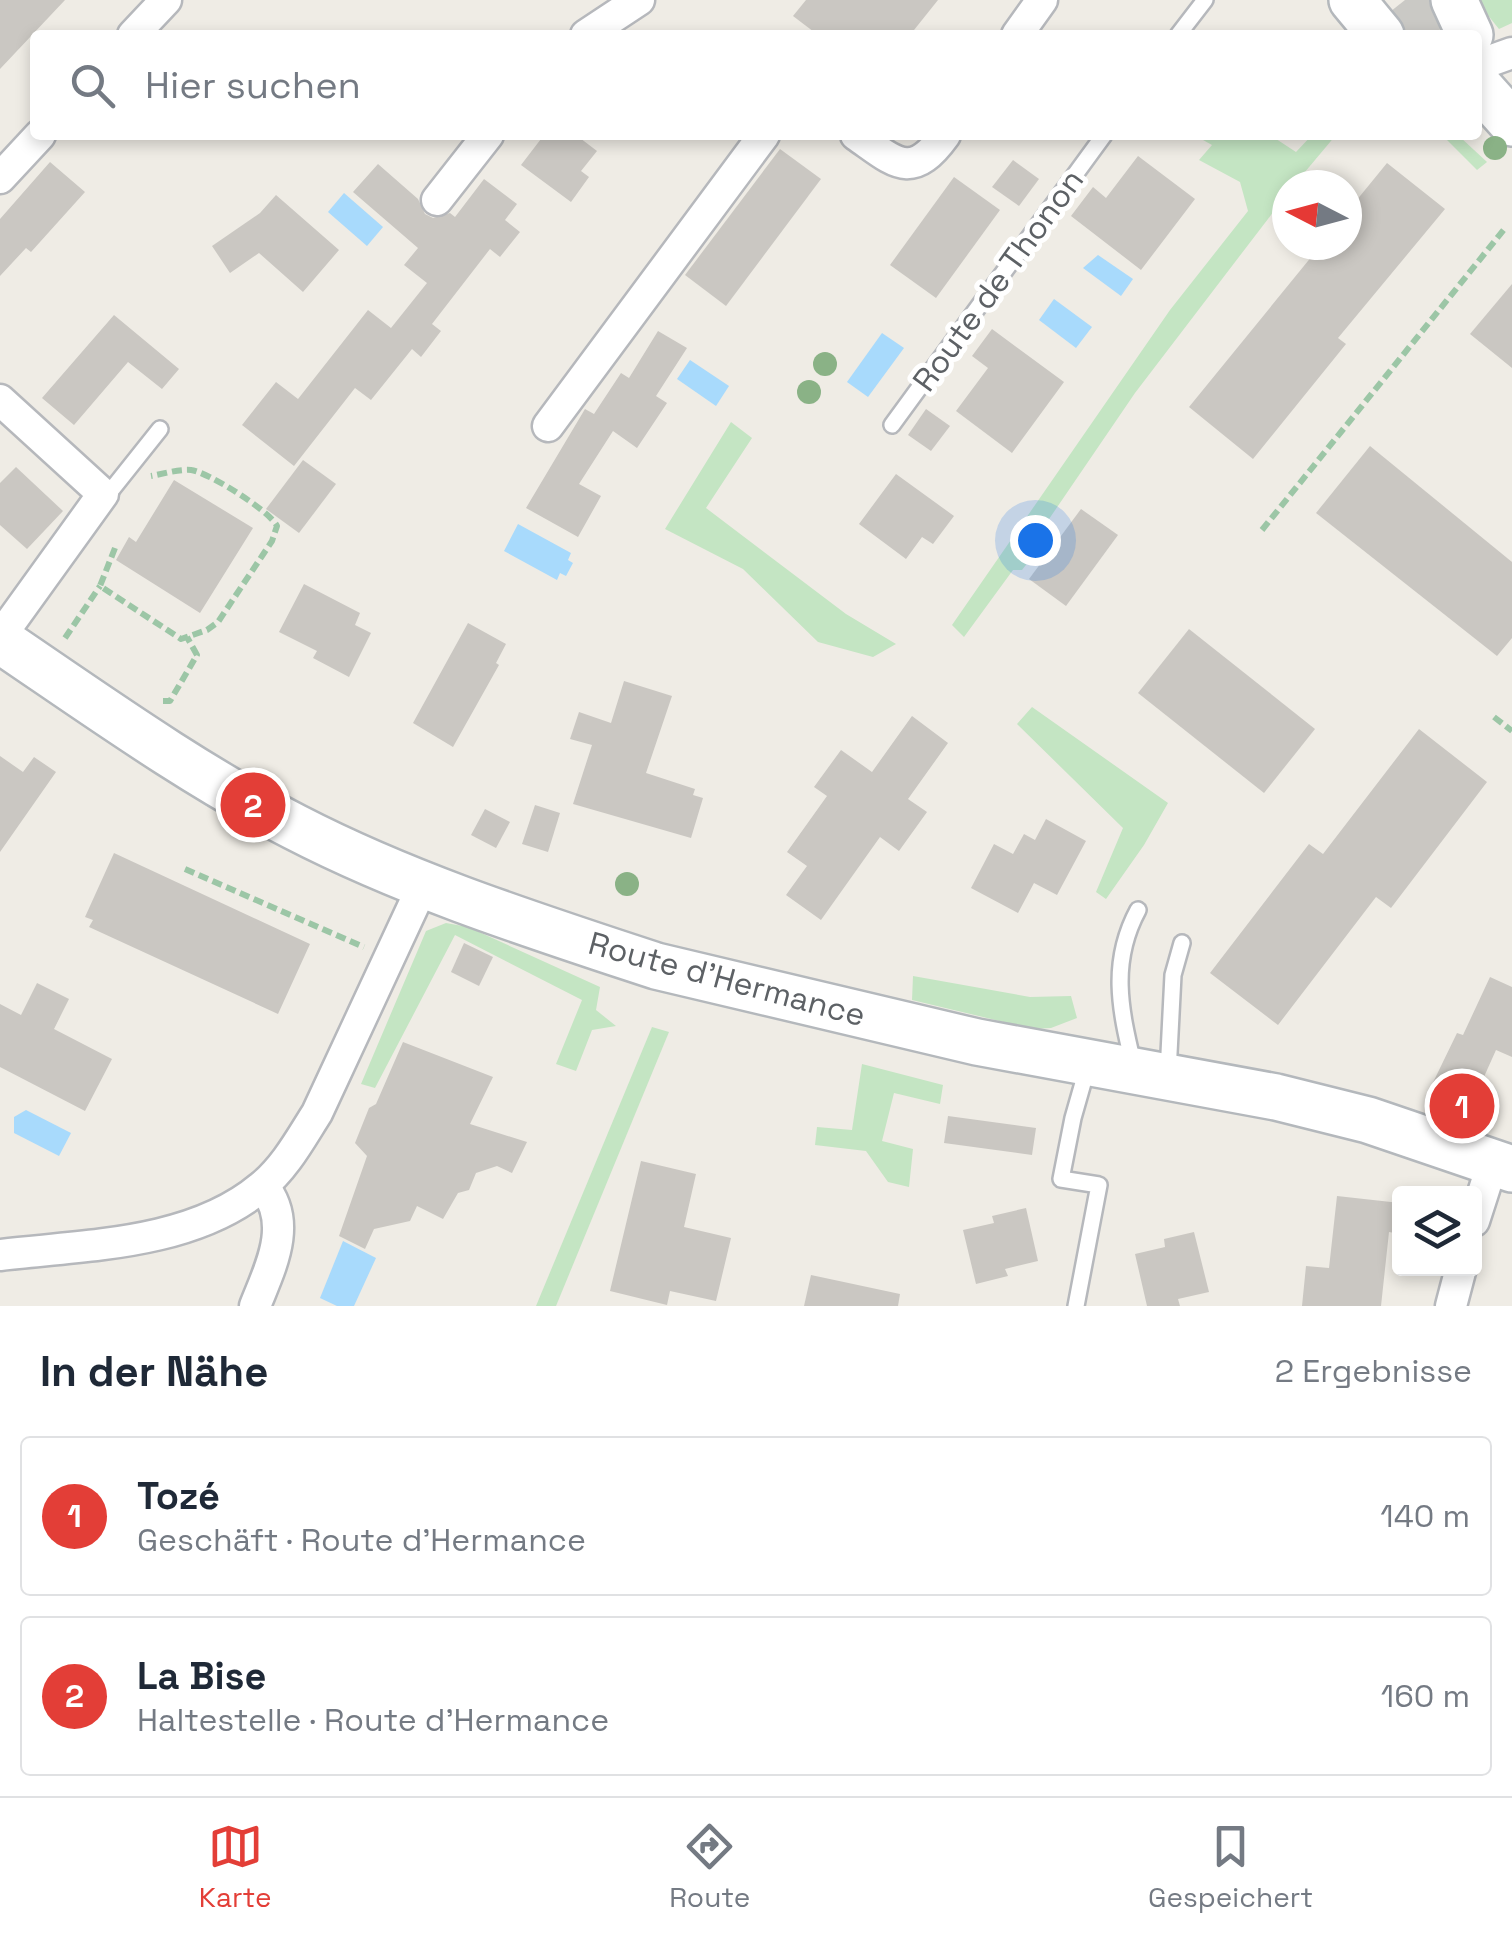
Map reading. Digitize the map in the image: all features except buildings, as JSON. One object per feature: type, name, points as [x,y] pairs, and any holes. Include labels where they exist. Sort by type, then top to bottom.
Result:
[{"type":"main road","points":[[1352,0],[1378,30]]},
{"type":"main road","points":[[1454,0],[1468,30]]},
{"type":"main road","points":[[1483,62],[1512,123]]},
{"type":"main road","name":"Route d'Hermance","points":[[0,638],[253,805],[339,848],[424,883],[656,966],[878,1020],[1088,1065],[1276,1096],[1368,1120],[1502,1165]]},
{"type":"street","points":[[138,30],[166,0]]},
{"type":"street","points":[[594,30],[639,0]]},
{"type":"street","points":[[1021,30],[1042,0]]},
{"type":"street","points":[[0,178],[35,140]]},
{"type":"street","points":[[438,200],[484,140]]},
{"type":"street","points":[[548,426],[760,140]]},
{"type":"street","points":[[863,140],[905,165],[918,164],[941,140]]},
{"type":"street","points":[[0,400],[104,494],[0,638]]},
{"type":"street","points":[[0,1255],[90,1245],[184,1226],[235,1206],[263,1186],[296,1146],[317,1112],[424,883]]},
{"type":"street","points":[[1482,1204],[1502,1165]]},
{"type":"street","points":[[254,1306],[272,1263],[279,1227],[274,1204],[263,1186]]},
{"type":"lane","points":[[1182,30],[1205,0]]},
{"type":"lane","name":"Route de Thonon","points":[[892,425],[1100,140]]},
{"type":"lane","points":[[104,494],[160,428]]},
{"type":"lane","points":[[1138,910],[1125,940],[1118,976],[1121,1013],[1152,1074]]},
{"type":"lane","points":[[1152,1074],[1182,944]]},
{"type":"lane","points":[[1076,1306],[1099,1185],[1062,1179],[1088,1065]]},
{"type":"path","points":[[1262,530],[1506,227]]},
{"type":"path","points":[[100,586],[181,640],[218,622],[272,541],[276,526],[268,513],[195,470],[144,479]]},
{"type":"path","points":[[80,648],[64,637],[100,586],[115,548]]},
{"type":"path","points":[[161,702],[170,701],[197,655],[187,637]]},
{"type":"path","points":[[1494,717],[1512,731]]},
{"type":"path","points":[[186,868],[358,944]]},
{"type":"green space","points":[[1512,0],[1512,23],[1499,29],[1478,3]]},
{"type":"green space","points":[[1203,140],[1278,140],[1296,152],[1307,140],[1332,140],[1307,170],[1272,170],[1272,214],[1135,393],[1032,544],[1029,561],[1022,570],[1013,570],[964,637],[952,625],[1170,310],[1248,211],[1240,182],[1199,160],[1212,145]]},
{"type":"green space","points":[[1447,140],[1463,140],[1487,162],[1477,170]]},
{"type":"green space","points":[[731,422],[752,438],[706,508],[846,614],[896,644],[873,657],[818,642],[743,569],[665,529]]},
{"type":"green space","points":[[1032,707],[1168,803],[1106,899],[1096,892],[1123,828],[1017,724]]},
{"type":"green space","points":[[446,923],[468,927],[600,987],[596,1010],[616,1026],[592,1030],[576,1071],[556,1064],[582,1000],[455,935],[375,1088],[361,1084],[426,931]]},
{"type":"green space","points":[[913,976],[1030,997],[1071,996],[1077,1018],[1051,1028],[1033,1029],[912,1000]]},
{"type":"green space","points":[[652,1027],[669,1032],[556,1306],[536,1306]]},
{"type":"green space","points":[[862,1064],[943,1085],[940,1104],[894,1093],[882,1141],[913,1149],[909,1187],[888,1182],[866,1151],[815,1145],[817,1127],[852,1130]]},
{"type":"water","points":[[344,193],[383,227],[367,246],[328,212]]},
{"type":"water","points":[[1098,255],[1133,279],[1121,296],[1083,268]]},
{"type":"water","points":[[1054,299],[1092,327],[1076,348],[1039,320]]},
{"type":"water","points":[[882,333],[904,348],[868,397],[847,382]]},
{"type":"water","points":[[690,360],[729,386],[716,406],[677,379]]},
{"type":"water","points":[[518,524],[571,553],[568,560],[573,563],[566,576],[560,573],[557,580],[504,551]]},
{"type":"water","points":[[26,1110],[71,1133],[59,1156],[14,1133],[14,1117]]},
{"type":"water","points":[[343,1241],[376,1258],[354,1306],[337,1306],[320,1298]]},
{"type":"tunnel","points":[[1405,0],[1429,30]]},
{"type":"place","name":"La Bise","points":[[253,805]]},
{"type":"place","name":"Tozé","points":[[1462,1106]]}]
